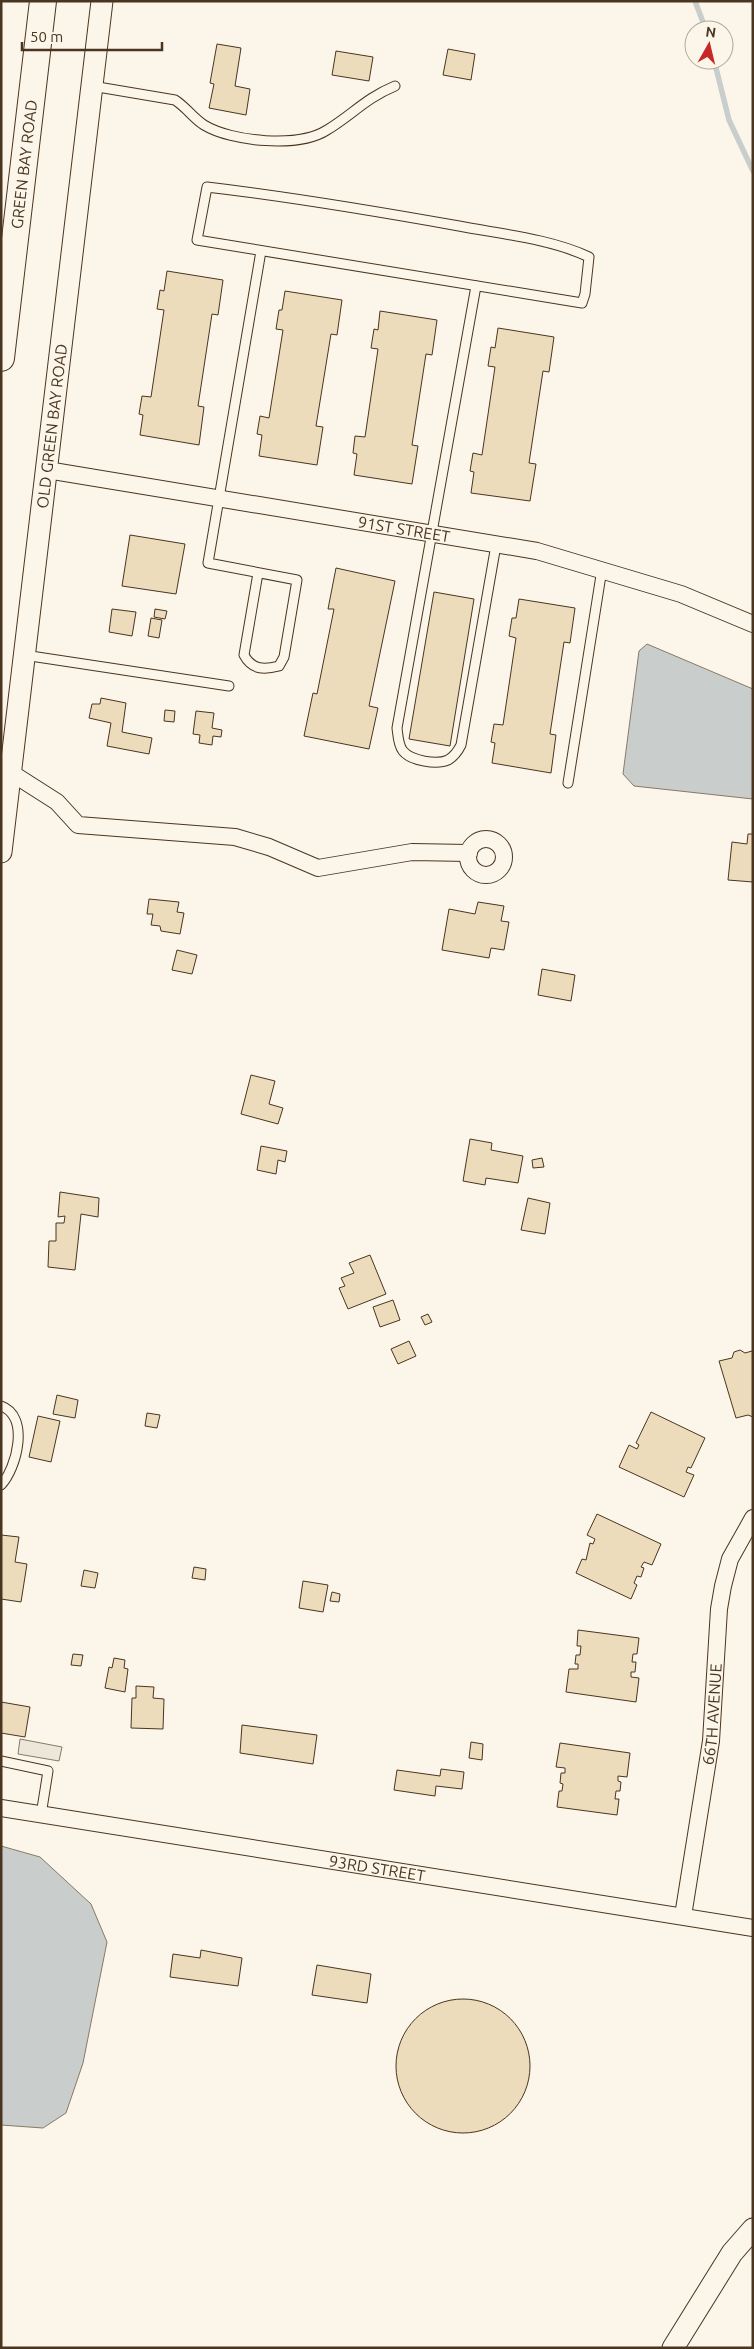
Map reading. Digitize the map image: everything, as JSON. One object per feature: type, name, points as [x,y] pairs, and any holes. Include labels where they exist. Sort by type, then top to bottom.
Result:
[{"type":"main road","name":"GREEN BAY ROAD","points":[[1,358],[9,225],[43,1]]},
{"type":"street","name":"OLD GREEN BAY ROAD","points":[[1,852],[102,1]]},
{"type":"street","name":"91ST STREET","points":[[47,470],[433,532],[537,551],[682,594],[753,624]]},
{"type":"street","points":[[10,772],[57,802],[78,825],[235,838],[269,847],[318,868],[412,852],[469,853]]},
{"type":"street","name":"66TH AVENUE","points":[[683,1916],[711,1741],[719,1609],[723,1586],[730,1559],[753,1518]]},
{"type":"street","name":"93RD STREET","points":[[1,1808],[753,1928]]},
{"type":"street","points":[[673,2348],[732,2253],[753,2229]]},
{"type":"lane","points":[[92,86],[175,100],[206,126],[226,134],[270,140],[293,140],[312,137],[327,130],[366,100],[394,86]]},
{"type":"lane","points":[[207,187],[374,210],[576,250],[589,257],[585,294],[582,303],[476,286],[197,240],[207,187]]},
{"type":"lane","points":[[258,573],[244,655],[248,662],[256,668],[269,669],[279,666],[284,657],[297,580],[208,563],[261,252]]},
{"type":"lane","points":[[476,286],[397,728],[401,749],[408,756],[430,761],[447,760],[456,754],[461,745],[496,544]]},
{"type":"lane","points":[[568,783],[602,570]]},
{"type":"lane","points":[[24,655],[229,686]]},
{"type":"lane","points":[[1,1406],[8,1408],[15,1415],[19,1434],[10,1473],[1,1485]]},
{"type":"lane","points":[[1,1761],[48,1771],[41,1815]]},
{"type":"shaded area","points":[[647,644],[753,689],[753,799],[634,786],[623,774],[639,651]]},
{"type":"shaded area","points":[[20,1739],[62,1747],[59,1761],[18,1754]]},
{"type":"shaded area","points":[[1,1846],[40,1857],[91,1904],[107,1942],[83,2063],[66,2113],[43,2128],[1,2125]]},
{"type":"building","points":[[217,44],[241,48],[235,86],[250,89],[246,115],[209,108],[214,84],[210,83]]},
{"type":"building","points":[[448,49],[475,54],[471,80],[443,75]]},
{"type":"building","points":[[336,51],[373,57],[369,81],[332,75]]},
{"type":"building","points":[[167,271],[223,280],[218,315],[212,314],[198,406],[204,407],[199,445],[140,435],[143,415],[139,414],[142,396],[151,397],[164,310],[157,309],[160,290],[164,291]]},
{"type":"building","points":[[285,291],[342,300],[337,335],[331,334],[316,426],[323,427],[317,465],[259,456],[262,435],[257,434],[260,416],[269,418],[283,330],[276,329]]},
{"type":"building","points":[[380,311],[437,320],[432,355],[426,354],[412,445],[418,446],[412,484],[354,475],[357,454],[353,453],[355,436],[365,437],[378,349],[371,348],[374,329],[378,330]]},
{"type":"building","points":[[498,328],[554,337],[549,372],[543,371],[529,463],[536,464],[530,501],[471,493],[474,472],[470,471],[473,453],[482,455],[495,367],[488,366],[491,347],[495,348]]},
{"type":"building","points":[[130,535],[185,544],[176,594],[122,586]]},
{"type":"building","points":[[336,568],[395,581],[369,706],[378,708],[369,749],[304,736],[313,693],[317,694],[334,609],[328,609]]},
{"type":"building","points":[[434,592],[474,599],[450,746],[409,739]]},
{"type":"building","points":[[519,599],[575,608],[570,643],[564,642],[550,734],[556,735],[551,773],[492,763],[495,743],[491,742],[494,724],[503,725],[516,638],[509,636],[512,618],[516,618]]},
{"type":"building","points":[[112,609],[136,612],[132,636],[109,632]]},
{"type":"building","points":[[155,609],[167,611],[165,619],[154,617]]},
{"type":"building","points":[[151,618],[162,620],[159,638],[148,636]]},
{"type":"building","points":[[101,698],[126,703],[122,732],[152,738],[149,754],[107,746],[111,723],[89,718],[92,704],[100,704]]},
{"type":"building","points":[[165,710],[175,711],[174,722],[164,721]]},
{"type":"building","points":[[196,711],[214,713],[212,728],[222,730],[221,737],[213,736],[212,745],[199,743],[200,735],[193,734]]},
{"type":"building","points":[[748,834],[753,834],[753,882],[728,880],[732,842],[747,844]]},
{"type":"building","points":[[149,899],[179,902],[177,912],[184,913],[180,934],[161,931],[160,926],[151,925],[153,914],[147,914]]},
{"type":"building","points":[[478,902],[504,906],[501,921],[509,922],[504,950],[491,948],[489,958],[442,950],[449,909],[475,914]]},
{"type":"building","points":[[177,950],[197,955],[192,974],[172,970]]},
{"type":"building","points":[[542,969],[575,975],[571,1001],[538,995]]},
{"type":"building","points":[[251,1075],[275,1081],[269,1104],[283,1108],[278,1124],[241,1114]]},
{"type":"building","points":[[470,1139],[492,1143],[491,1150],[523,1156],[518,1183],[486,1178],[485,1185],[463,1181]]},
{"type":"building","points":[[261,1146],[287,1151],[285,1162],[278,1160],[276,1174],[257,1170]]},
{"type":"building","points":[[542,1158],[544,1167],[533,1168],[532,1160]]},
{"type":"building","points":[[60,1192],[99,1198],[98,1217],[81,1214],[75,1270],[48,1267],[49,1241],[56,1241],[56,1223],[64,1223],[65,1216],[58,1217]]},
{"type":"building","points":[[528,1198],[550,1203],[545,1234],[521,1230]]},
{"type":"building","points":[[370,1255],[386,1294],[348,1309],[339,1288],[345,1286],[341,1278],[354,1273],[349,1263]]},
{"type":"building","points":[[393,1300],[400,1320],[380,1327],[373,1307]]},
{"type":"building","points":[[428,1314],[432,1322],[425,1325],[421,1317]]},
{"type":"building","points":[[409,1341],[416,1356],[398,1364],[391,1349]]},
{"type":"building","points":[[740,1350],[745,1353],[752,1351],[753,1354],[753,1417],[748,1415],[736,1418],[719,1361],[732,1358],[734,1352]]},
{"type":"building","points":[[57,1395],[78,1400],[75,1418],[53,1414]]},
{"type":"building","points":[[651,1412],[705,1438],[691,1468],[688,1467],[686,1472],[694,1475],[684,1497],[619,1467],[629,1445],[637,1449],[639,1445],[636,1443]]},
{"type":"building","points":[[147,1413],[160,1415],[157,1428],[145,1426]]},
{"type":"building","points":[[38,1416],[60,1421],[51,1462],[29,1457]]},
{"type":"building","points":[[597,1514],[661,1544],[652,1565],[644,1562],[641,1567],[644,1568],[641,1577],[637,1576],[634,1583],[637,1585],[631,1599],[576,1573],[582,1559],[586,1560],[590,1543],[593,1544],[595,1539],[587,1535]]},
{"type":"building","points":[[1,1535],[19,1537],[15,1562],[27,1564],[21,1602],[1,1599]]},
{"type":"building","points":[[194,1567],[206,1569],[205,1580],[192,1578]]},
{"type":"building","points":[[84,1570],[98,1573],[95,1588],[81,1586]]},
{"type":"building","points":[[303,1581],[328,1585],[323,1612],[299,1608]]},
{"type":"building","points":[[332,1592],[340,1594],[339,1602],[330,1601]]},
{"type":"building","points":[[578,1630],[639,1638],[637,1654],[633,1654],[632,1662],[636,1662],[635,1672],[631,1672],[631,1677],[639,1678],[636,1702],[566,1692],[569,1669],[578,1669],[578,1664],[575,1664],[576,1655],[580,1655],[581,1646],[577,1646]]},
{"type":"building","points":[[73,1654],[83,1655],[81,1666],[71,1665]]},
{"type":"building","points":[[114,1658],[125,1660],[124,1668],[128,1669],[125,1692],[105,1688],[109,1667],[112,1668]]},
{"type":"building","points":[[136,1686],[154,1687],[153,1698],[164,1699],[163,1729],[131,1728],[132,1698],[136,1698]]},
{"type":"building","points":[[1,1702],[30,1707],[25,1737],[1,1733]]},
{"type":"building","points":[[242,1725],[317,1735],[313,1764],[240,1753]]},
{"type":"building","points":[[471,1742],[483,1744],[482,1760],[469,1758]]},
{"type":"building","points":[[560,1743],[630,1753],[627,1777],[618,1776],[618,1781],[621,1782],[620,1791],[616,1791],[615,1799],[619,1799],[617,1815],[557,1807],[559,1791],[562,1791],[563,1784],[560,1783],[561,1773],[565,1773],[565,1768],[556,1767]]},
{"type":"building","points":[[441,1769],[464,1772],[462,1789],[436,1786],[435,1796],[394,1790],[397,1770],[440,1776]]},
{"type":"building","points":[[201,1950],[242,1958],[238,1986],[170,1977],[173,1954],[200,1958]]},
{"type":"building","points":[[317,1965],[371,1974],[367,2003],[312,1995]]},
{"type":"building","points":[[463,1999],[488,2005],[510,2019],[524,2041],[530,2066],[524,2091],[510,2113],[488,2127],[463,2133],[438,2127],[416,2113],[402,2091],[396,2066],[402,2041],[416,2019],[438,2005]]},
{"type":"waterway","points":[[695,1],[702,20]]},
{"type":"waterway","points":[[716,70],[729,120],[753,171]]}]
